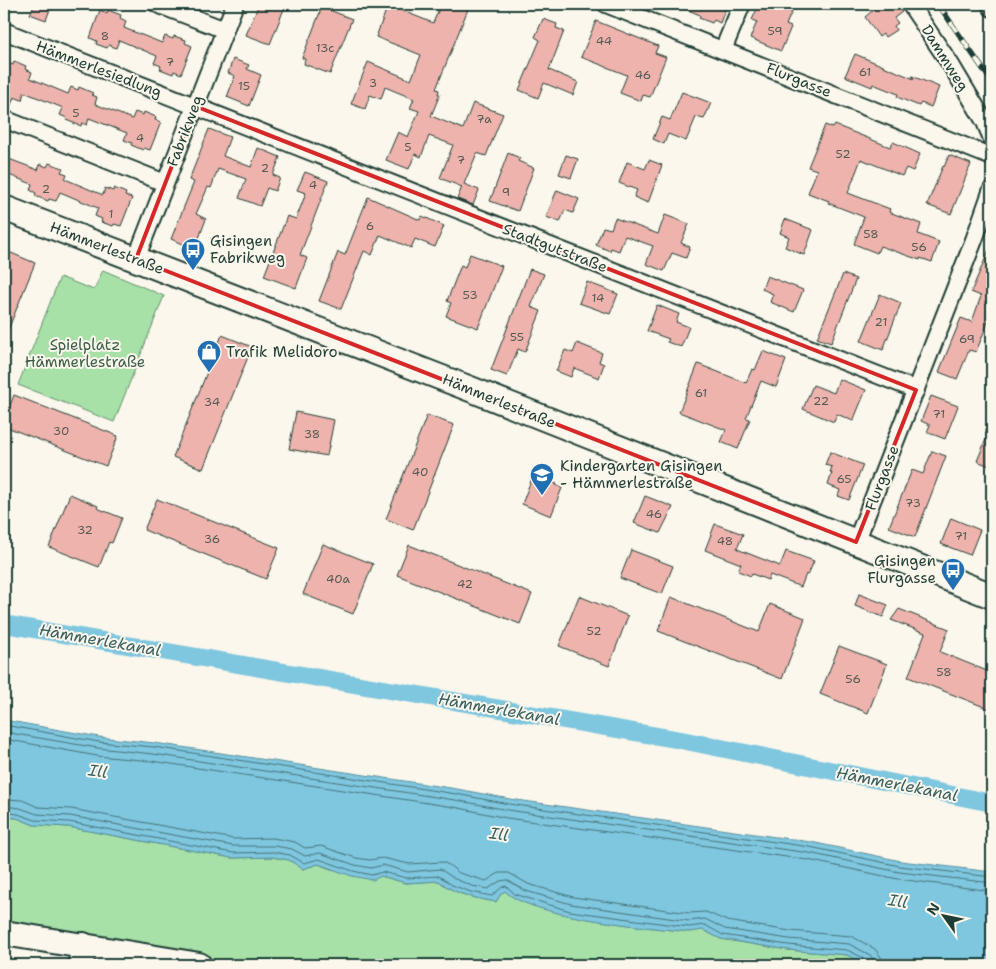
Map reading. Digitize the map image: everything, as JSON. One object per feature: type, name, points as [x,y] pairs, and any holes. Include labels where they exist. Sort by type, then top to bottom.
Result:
[{"type":"street","points":[[157,4],[224,30]]},
{"type":"street","name":"Fabrikweg","points":[[136,259],[235,4]]},
{"type":"street","name":"Flurgasse","points":[[606,4],[992,157]]},
{"type":"street","points":[[723,50],[742,4]]},
{"type":"street","name":"Dammweg","points":[[910,4],[951,65],[985,122],[992,139]]},
{"type":"street","points":[[990,4],[992,8]]},
{"type":"street","name":"Hämmerlesiedlung","points":[[4,31],[195,106]]},
{"type":"street","name":"Stadtgutstraße","points":[[195,106],[916,390]]},
{"type":"street","points":[[4,119],[165,183]]},
{"type":"street","name":"Flurgasse","points":[[856,542],[974,240],[992,188]]},
{"type":"street","name":"Hämmerlestraße","points":[[4,208],[992,596]]},
{"type":"street","points":[[4,933],[82,955],[199,965]]},
{"type":"highlighted area","points":[[195,106],[916,390],[856,542],[136,259]]},
{"type":"green space","name":"Spielplatz Hämmerlestraße","points":[[103,270],[164,296],[114,422],[18,385],[60,277],[94,290]]},
{"type":"green space","points":[[4,817],[17,818],[34,825],[68,827],[232,858],[272,857],[289,860],[303,869],[318,864],[330,869],[381,876],[406,883],[439,881],[459,893],[496,902],[505,891],[519,900],[539,908],[564,914],[620,924],[689,932],[703,930],[721,939],[788,950],[847,955],[867,965],[199,965],[4,933]]},
{"type":"water","name":"Ill","points":[[4,720],[99,737],[155,743],[457,789],[510,799],[811,842],[901,861],[992,872],[992,965],[867,965],[847,955],[788,950],[721,939],[703,930],[689,932],[565,915],[519,900],[505,891],[496,902],[459,893],[439,881],[406,883],[381,876],[373,880],[352,876],[318,864],[303,869],[289,860],[272,857],[232,858],[68,827],[34,825],[17,818],[4,817]]},
{"type":"building","points":[[35,4],[52,4],[46,20],[30,14]]},
{"type":"building","points":[[259,4],[286,4],[270,44],[246,35]]},
{"type":"building","points":[[441,4],[470,4],[436,89],[439,90],[438,94],[440,94],[431,116],[463,129],[473,103],[503,114],[486,156],[477,153],[464,184],[479,190],[473,205],[457,199],[462,187],[440,178],[453,145],[429,136],[421,157],[415,154],[409,169],[386,160],[398,132],[408,137],[419,111],[410,108],[414,99],[385,87],[381,99],[370,95],[365,109],[351,104],[368,62],[411,80],[421,55],[376,37],[388,5],[433,23]]},
{"type":"building","points":[[674,4],[727,4],[720,23],[714,20],[712,23],[699,18],[700,15]]},
{"type":"building","points":[[759,4],[795,4],[786,25],[791,27],[781,51],[750,38],[757,22],[752,20]]},
{"type":"building","points":[[880,4],[896,4],[902,12],[894,18],[898,23],[894,26],[896,30],[885,37],[883,34],[879,37],[865,17]]},
{"type":"building","points":[[322,7],[352,19],[330,74],[304,64],[305,59],[302,58]]},
{"type":"building","points":[[100,10],[107,13],[108,10],[121,15],[120,18],[126,21],[124,28],[162,43],[165,36],[173,39],[174,36],[186,40],[185,43],[192,46],[181,74],[174,71],[173,74],[160,69],[161,66],[154,63],[157,56],[119,40],[116,48],[109,45],[107,48],[96,44],[97,41],[90,38]]},
{"type":"building","points":[[543,19],[557,24],[556,28],[564,31],[549,70],[578,82],[573,95],[544,83],[538,98],[519,90],[540,40],[535,37]]},
{"type":"building","points":[[596,21],[658,46],[655,53],[666,57],[650,97],[643,95],[641,101],[620,93],[627,75],[581,57]]},
{"type":"building","points":[[855,54],[914,79],[912,76],[939,87],[931,107],[921,103],[919,106],[897,97],[898,94],[873,84],[872,87],[845,76]]},
{"type":"building","points":[[233,59],[249,65],[247,69],[261,75],[249,106],[227,97],[235,76],[228,73]]},
{"type":"building","points":[[4,61],[13,65],[14,61],[26,66],[25,69],[32,72],[30,78],[68,94],[71,87],[78,90],[79,87],[93,93],[92,95],[97,97],[95,104],[132,119],[135,112],[143,115],[144,112],[156,117],[155,120],[161,122],[150,150],[144,148],[143,150],[131,145],[132,143],[124,140],[127,133],[89,118],[87,125],[82,123],[81,126],[66,120],[67,118],[60,115],[63,108],[24,92],[22,100],[14,97],[9,110],[4,109]]},
{"type":"building","points":[[682,92],[711,103],[704,119],[696,117],[686,141],[668,134],[664,144],[653,139],[662,117],[670,120]]},
{"type":"building","points":[[825,125],[833,128],[835,125],[890,147],[893,142],[920,154],[913,171],[906,168],[902,176],[861,159],[848,193],[890,209],[889,212],[921,224],[918,234],[939,242],[932,262],[920,258],[920,260],[880,246],[877,253],[854,244],[864,217],[808,193],[817,170],[808,167]]},
{"type":"building","points":[[209,129],[230,137],[223,156],[251,167],[258,148],[280,157],[273,175],[280,178],[275,191],[267,188],[260,206],[239,198],[246,179],[218,169],[211,188],[208,187],[196,214],[206,219],[195,249],[171,239],[194,182],[189,180]]},
{"type":"building","points":[[508,153],[520,158],[518,161],[534,168],[518,211],[490,201]]},
{"type":"building","points":[[566,155],[578,159],[571,178],[559,174]]},
{"type":"building","points":[[949,155],[971,164],[951,214],[927,205]]},
{"type":"building","points":[[9,159],[38,170],[40,164],[47,167],[49,163],[63,168],[61,172],[67,174],[65,179],[103,195],[105,188],[113,191],[114,188],[126,193],[125,196],[132,198],[121,226],[114,224],[113,226],[101,222],[102,219],[95,216],[98,208],[60,192],[56,201],[49,199],[48,201],[35,196],[36,193],[30,190],[32,184],[4,173]]},
{"type":"building","points":[[649,160],[662,165],[648,203],[634,197],[637,190],[619,183],[627,162],[645,169]]},
{"type":"building","points":[[305,172],[328,181],[300,255],[307,258],[296,288],[264,276],[287,216],[296,219],[306,193],[297,190]]},
{"type":"building","points":[[557,190],[579,199],[573,213],[565,210],[560,222],[546,217]]},
{"type":"building","points":[[368,197],[420,220],[422,216],[444,226],[435,247],[415,239],[411,248],[380,235],[372,255],[364,251],[341,309],[319,301],[338,252],[345,255]]},
{"type":"building","points":[[665,215],[689,224],[681,243],[690,247],[686,258],[672,253],[664,271],[646,264],[653,246],[625,236],[619,251],[611,248],[610,251],[596,245],[603,227],[611,229],[615,218],[658,234]]},
{"type":"building","points":[[785,219],[813,230],[804,255],[785,247],[789,237],[780,233]]},
{"type":"building","points":[[992,243],[992,312],[976,352],[969,350],[957,379],[939,372],[961,318],[972,322],[981,296],[971,292]]},
{"type":"building","points":[[4,250],[35,263],[4,340]]},
{"type":"building","points":[[470,254],[502,266],[478,328],[446,316],[451,303],[447,301],[461,265],[465,267]]},
{"type":"building","points":[[530,269],[544,274],[531,307],[541,311],[525,352],[518,349],[507,376],[491,370]]},
{"type":"building","points":[[843,274],[856,279],[831,343],[817,338]]},
{"type":"building","points":[[767,276],[803,290],[794,312],[770,302],[773,294],[762,289]]},
{"type":"building","points":[[587,282],[618,294],[610,314],[579,303]]},
{"type":"building","points":[[880,294],[901,303],[883,350],[861,341]]},
{"type":"building","points":[[657,305],[679,314],[676,322],[689,327],[681,347],[667,342],[669,339],[647,331]]},
{"type":"building","points":[[222,335],[252,347],[203,469],[173,457]]},
{"type":"building","points":[[577,343],[602,353],[599,362],[604,364],[599,378],[574,368],[571,377],[556,371],[565,350],[573,353]]},
{"type":"building","points":[[763,351],[786,360],[776,387],[761,381],[746,418],[750,419],[738,449],[721,442],[726,430],[679,412],[698,364],[746,383],[752,369],[755,370]]},
{"type":"building","points":[[839,379],[866,390],[853,421],[837,414],[834,422],[803,409],[813,385],[834,393]]},
{"type":"building","points":[[14,395],[118,436],[106,466],[4,426],[4,421]]},
{"type":"building","points":[[931,396],[958,406],[945,439],[927,432],[930,425],[921,421]]},
{"type":"building","points":[[296,412],[334,420],[327,456],[289,449]]},
{"type":"building","points":[[427,415],[454,425],[413,530],[386,519]]},
{"type":"building","points":[[992,425],[992,467],[977,461]]},
{"type":"building","points":[[932,451],[946,456],[915,537],[889,527],[912,470],[923,474]]},
{"type":"building","points":[[830,452],[863,465],[849,500],[838,496],[840,490],[828,485],[832,467],[825,465]]},
{"type":"building","name":"Kindergarten Gisingen - Hämmerlestraße","points":[[533,475],[557,484],[562,488],[551,516],[522,504]]},
{"type":"building","points":[[70,494],[122,518],[112,543],[109,542],[99,567],[49,547]]},
{"type":"building","points":[[645,496],[673,507],[660,533],[634,523]]},
{"type":"building","points":[[157,499],[279,548],[266,579],[144,530]]},
{"type":"building","points":[[951,518],[980,530],[970,555],[941,544]]},
{"type":"building","points":[[715,524],[743,534],[737,549],[780,566],[786,551],[814,561],[801,587],[770,575],[768,580],[738,571],[741,564],[705,550]]},
{"type":"building","points":[[323,544],[373,564],[353,614],[303,594]]},
{"type":"building","points":[[409,545],[532,594],[520,624],[397,575]]},
{"type":"building","points":[[631,550],[673,566],[662,594],[620,578]]},
{"type":"building","points":[[859,594],[888,605],[883,617],[855,606]]},
{"type":"building","points":[[579,596],[628,616],[609,666],[559,646]]},
{"type":"building","points":[[671,597],[759,632],[770,604],[805,618],[782,679],[658,631]]},
{"type":"building","points":[[899,609],[949,629],[940,652],[992,673],[992,710],[908,677],[925,633],[891,620]]},
{"type":"building","points":[[839,646],[887,664],[868,713],[820,694]]},
{"type":"waterway","name":"Hämmerlekanal","points":[[4,624],[681,740],[992,803]]},
{"type":"railway","points":[[938,4],[992,82]]},
{"type":"place","name":"Gisingen Fabrikweg","points":[[193,271]]},
{"type":"place","name":"Trafik Melidoro","points":[[209,373]]},
{"type":"place","name":"Kindergarten Gisingen - Hämmerlestraße","points":[[542,496]]},
{"type":"place","name":"Gisingen Flurgasse","points":[[953,591]]}]
